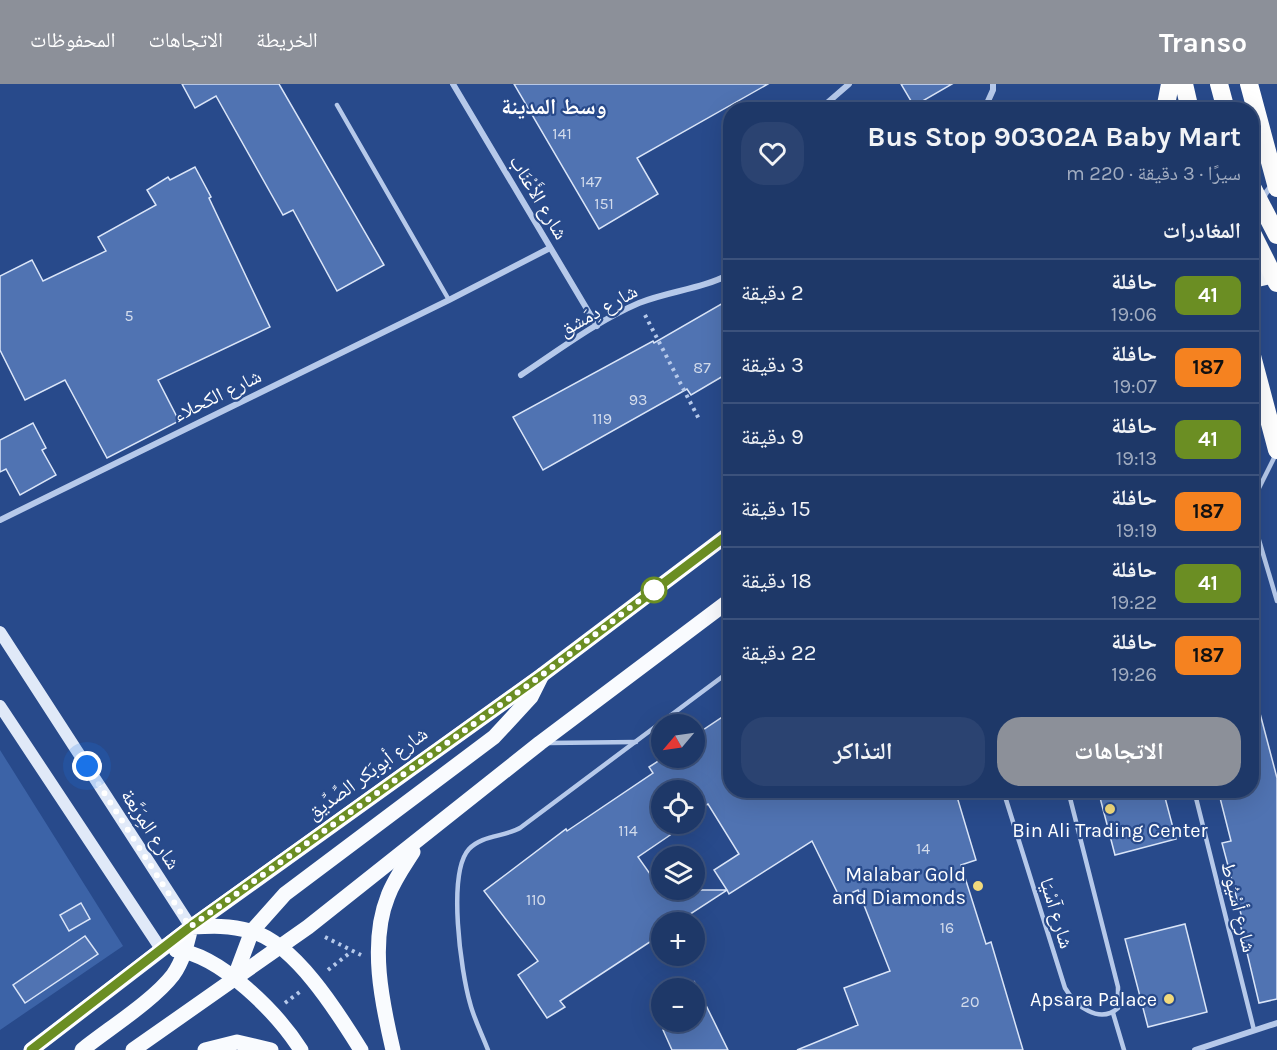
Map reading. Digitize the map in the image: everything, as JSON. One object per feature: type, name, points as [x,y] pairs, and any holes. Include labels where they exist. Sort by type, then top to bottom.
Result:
[{"type":"highway","points":[[1167,102],[1170,84]]},
{"type":"highway","points":[[1184,84],[1188,102]]},
{"type":"highway","points":[[1219,84],[1224,102]]},
{"type":"highway","points":[[1249,84],[1253,102]]},
{"type":"highway","points":[[1262,141],[1276,182]]},
{"type":"highway","points":[[1259,160],[1262,141]]},
{"type":"highway","points":[[1259,201],[1277,235]]},
{"type":"highway","points":[[1259,245],[1276,278]]},
{"type":"highway","points":[[1259,382],[1277,451]]},
{"type":"highway","points":[[1259,402],[1267,411]]},
{"type":"main road","points":[[1259,280],[1276,278]]},
{"type":"main road","name":"شارع أبوبَكر الصِّدِّيق","points":[[31,1050],[190,927],[542,675],[723,538]]},
{"type":"main road","points":[[133,1050],[280,946],[420,841],[540,743],[723,605]]},
{"type":"main road","points":[[234,979],[252,931],[285,894],[494,737],[531,697],[542,675]]},
{"type":"main road","points":[[393,1050],[379,959],[380,930],[387,897],[420,841]]},
{"type":"main road","points":[[82,1050],[158,990],[173,974],[185,951],[190,927],[224,926],[252,931],[280,946],[313,982],[361,1050]]},
{"type":"main road","points":[[161,949],[185,951],[207,960],[234,979],[273,1012],[301,1050]]},
{"type":"main road","points":[[206,1050],[237,1042],[271,1050]]},
{"type":"street","name":"شارع الأَعْنَاب","points":[[453,84],[597,326]]},
{"type":"street","points":[[828,102],[849,84]]},
{"type":"street","points":[[988,102],[993,84]]},
{"type":"street","points":[[1259,190],[1276,182]]},
{"type":"street","name":"شارع الكحلاء","points":[[0,520],[449,300],[550,248]]},
{"type":"street","name":"شارع دِمَشق","points":[[520,375],[597,326],[639,303],[716,282],[723,278]]},
{"type":"street","name":"شارع المِرَبَّعة","points":[[0,632],[190,927]]},
{"type":"street","points":[[0,706],[161,949]]},
{"type":"street","points":[[1195,1050],[1277,1023]]},
{"type":"lane","points":[[337,105],[449,300]]},
{"type":"lane","points":[[1259,488],[1277,451]]},
{"type":"lane","points":[[1259,540],[1277,601]]},
{"type":"lane","points":[[488,1050],[470,1005],[463,972],[458,895],[459,874],[467,850],[485,839],[509,834],[520,828],[723,676]]},
{"type":"lane","points":[[540,743],[638,742]]},
{"type":"lane","name":"شارع آسْيَا","points":[[1006,798],[1065,988],[1071,998],[1088,1011],[1101,1015],[1113,1013]]},
{"type":"lane","name":"شارع آسْيَا","points":[[1070,798],[1118,987],[1119,1002],[1113,1013],[1124,1050]]},
{"type":"lane","name":"شارع أسْيُوط","points":[[1196,798],[1254,1030]]},
{"type":"path","points":[[639,303],[700,421]]},
{"type":"path","points":[[273,1012],[351,952]]},
{"type":"shaded area","points":[[0,750],[123,946],[0,1030]]},
{"type":"building","points":[[182,84],[279,84],[384,265],[337,291],[293,210],[283,215],[216,96],[195,108]]},
{"type":"building","points":[[514,84],[768,84],[736,102],[723,102],[723,109],[637,158],[658,194],[599,229]]},
{"type":"building","points":[[901,84],[952,84],[921,102],[912,102]]},
{"type":"building","points":[[195,167],[270,327],[158,380],[179,421],[107,458],[65,380],[25,400],[0,350],[0,276],[32,260],[43,281],[106,251],[98,237],[156,205],[147,190],[168,177],[170,180]]},
{"type":"building","points":[[723,303],[723,376],[691,395],[687,389],[543,470],[513,417],[653,341],[654,343]]},
{"type":"building","points":[[33,423],[46,448],[42,450],[56,475],[20,495],[6,469],[0,472],[0,440]]},
{"type":"building","points":[[1259,710],[1277,778],[1277,999],[1259,1003],[1239,919],[1242,918],[1222,843],[1231,841],[1220,798],[1259,798]]},
{"type":"building","points":[[723,717],[723,798],[957,798],[976,860],[961,865],[986,944],[991,942],[1023,1050],[797,1050],[858,1025],[844,988],[890,971],[858,890],[840,898],[812,841],[729,894],[727,890],[693,912],[651,912],[651,941],[560,1001],[565,1007],[547,1018],[518,975],[538,961],[484,891],[566,829],[567,831],[653,773],[649,767],[705,768],[705,729]],"holes":[[[651,780],[705,780],[705,806],[708,804],[739,854],[714,870],[727,890],[705,890],[705,900],[651,900],[651,875],[638,857],[672,834],[651,834]]]},
{"type":"building","points":[[1100,798],[1165,798],[1176,839],[1115,855]]},
{"type":"building","points":[[81,903],[90,919],[69,931],[60,915]]},
{"type":"building","points":[[1185,924],[1207,1012],[1148,1027],[1125,939]]},
{"type":"building","points":[[85,936],[98,954],[25,1003],[13,985]]},
{"type":"building","points":[[705,1003],[728,1050],[672,1050],[664,1032],[705,1032]]},
{"type":"bus line","name":"41","points":[[31,1050],[190,927],[407,769],[542,675],[723,538]]},
{"type":"place","name":"Bin Ali Trading Center","points":[[1110,809]]},
{"type":"place","name":"Malabar Gold and Diamonds","points":[[978,886]]},
{"type":"place","name":"Apsara Palace","points":[[1169,999]]},
{"type":"district","name":"وسط المدينة","points":[[554,106]]},
{"type":"route","points":[[87,766],[190,927],[407,769],[542,675],[656,588],[654,590]]}]
